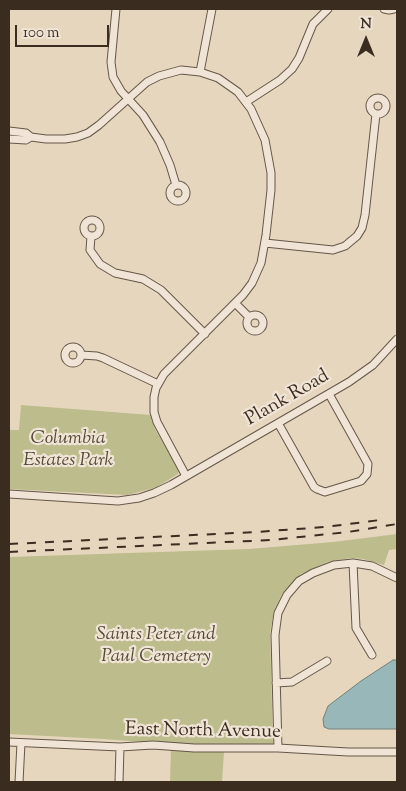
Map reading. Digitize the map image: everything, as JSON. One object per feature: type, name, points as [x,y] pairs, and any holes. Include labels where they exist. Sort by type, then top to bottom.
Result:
[{"type":"street","points":[[116,9],[112,72],[115,82],[143,115],[160,142],[176,185]]},
{"type":"street","points":[[200,72],[211,9],[216,9]]},
{"type":"street","points":[[246,102],[280,80],[292,68],[299,58],[313,24],[328,9]]},
{"type":"street","points":[[384,9],[394,9]]},
{"type":"street","points":[[9,131],[26,133],[31,137],[64,140],[82,136],[99,125],[140,87],[159,76],[181,70],[200,72],[226,82],[246,102],[263,133],[270,166],[271,190],[261,263],[244,295],[169,369],[158,384],[154,401],[155,417],[186,476]]},
{"type":"street","points":[[265,243],[333,250],[345,246],[357,236],[362,228],[365,215],[376,114]]},
{"type":"street","points":[[9,138],[26,140],[31,137]]},
{"type":"street","points":[[90,236],[90,250],[100,264],[116,273],[137,277],[153,284],[165,293],[205,334]]},
{"type":"street","points":[[236,304],[249,317]]},
{"type":"street","name":"Plank Road","points":[[9,494],[106,501],[146,496],[163,489],[329,394],[366,370],[397,339]]},
{"type":"street","points":[[81,355],[103,358],[158,384]]},
{"type":"street","points":[[278,423],[314,487],[325,492],[361,481],[367,474],[368,464],[329,394]]},
{"type":"street","points":[[278,748],[275,626],[280,607],[287,595],[299,581],[334,565],[354,563],[372,566],[397,578]]},
{"type":"street","points":[[354,563],[356,628],[372,655]]},
{"type":"street","points":[[276,683],[292,682],[327,661]]},
{"type":"street","name":"East North Avenue","points":[[9,742],[120,747],[153,745],[194,748],[278,748],[348,752],[397,752]]},
{"type":"street","points":[[19,782],[21,743]]},
{"type":"street","points":[[119,782],[120,747]]},
{"type":"green space","name":"Columbia Estates Park","points":[[21,405],[151,415],[155,429],[179,470],[178,474],[155,488],[127,495],[9,489],[9,430],[19,430]]},
{"type":"green space","name":"Saints Peter and Paul Cemetery","points":[[397,534],[397,549],[389,550],[384,565],[363,559],[351,558],[328,562],[301,574],[282,594],[274,611],[270,633],[273,746],[196,746],[9,734],[9,557],[249,549],[333,542]]},
{"type":"green space","points":[[171,749],[224,752],[222,782],[170,782]]},
{"type":"water","points":[[393,660],[397,660],[397,729],[329,729],[324,727],[323,719],[328,706]]},
{"type":"railway","points":[[9,544],[256,532],[325,527],[380,520]]},
{"type":"railway","points":[[9,552],[271,540],[348,532],[397,524]]}]
